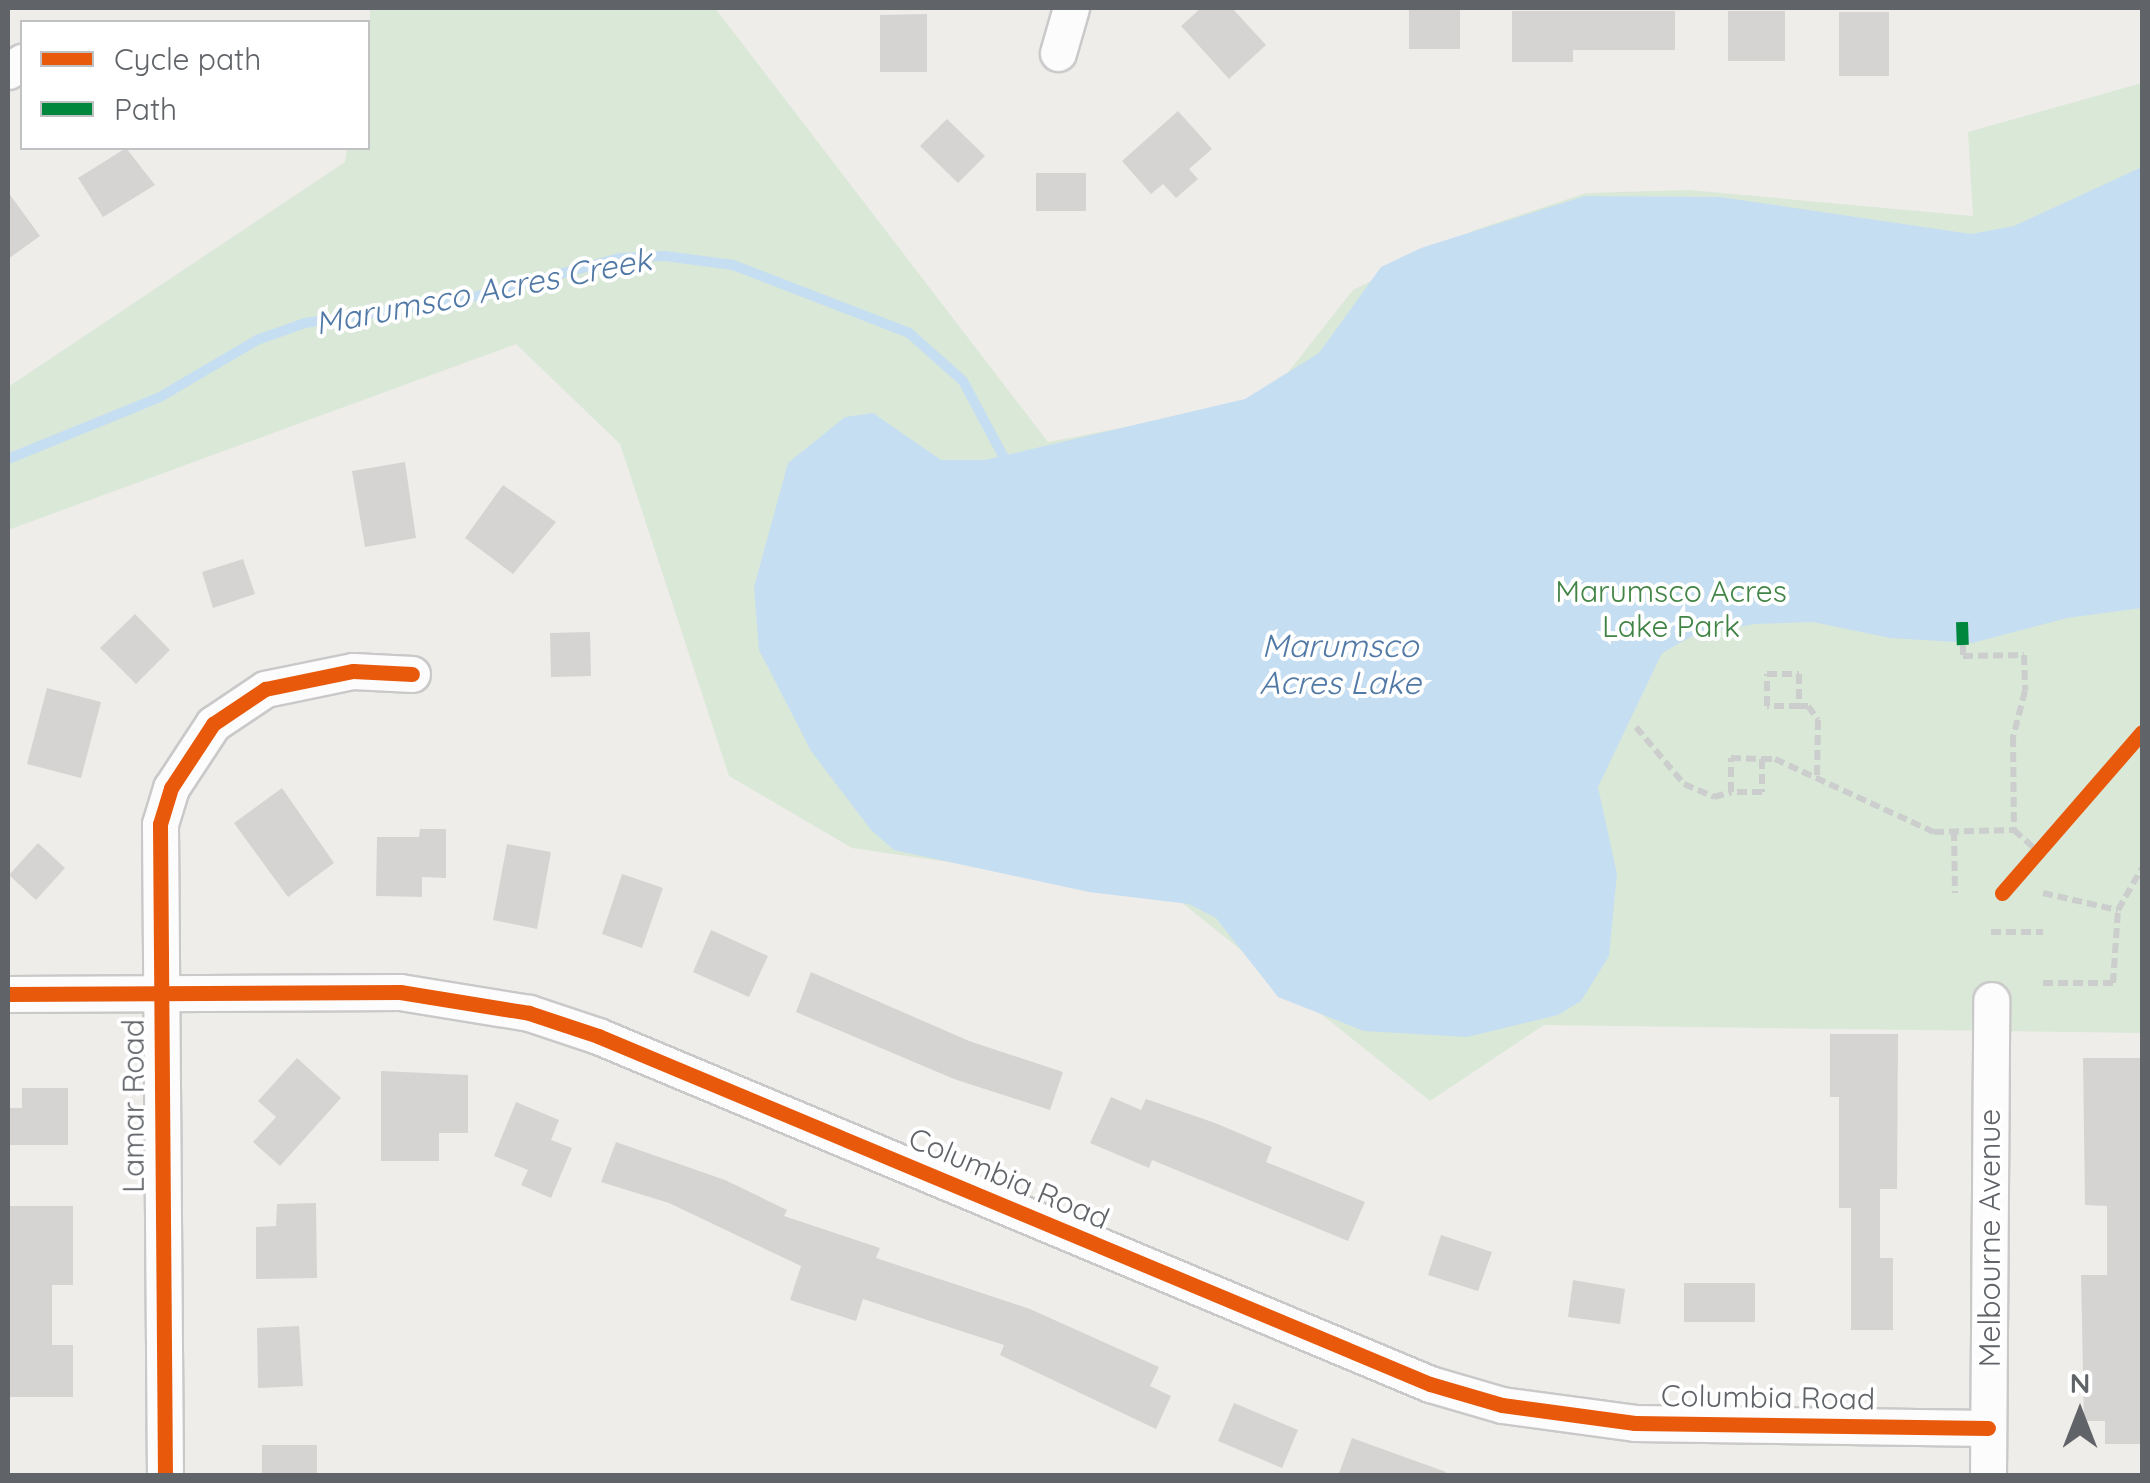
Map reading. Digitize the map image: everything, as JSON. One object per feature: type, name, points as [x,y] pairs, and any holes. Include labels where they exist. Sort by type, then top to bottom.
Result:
[{"type":"street","points":[[1058,53],[1070,8]]},
{"type":"street","name":"Lamar Road","points":[[166,1476],[160,824],[189,754],[213,724],[266,690],[353,671],[412,674]]},
{"type":"street","name":"Columbia Road","points":[[8,994],[400,992],[529,1013],[598,1036],[1430,1384],[1502,1406],[1635,1424],[1988,1428]]},
{"type":"street","name":"Melbourne Avenue","points":[[1988,1476],[1990,1000]]},
{"type":"path","points":[[1963,645],[1963,656],[2024,655],[2025,690],[2014,737],[2014,830]]},
{"type":"path","points":[[1799,706],[1798,674],[1767,674],[1767,706],[1799,706],[1808,706],[1818,720],[1818,779]]},
{"type":"path","points":[[1636,726],[1684,784],[1714,797],[1731,792],[1762,792],[1762,758]]},
{"type":"path","points":[[1731,792],[1731,758],[1762,758],[1934,832],[2014,830],[2037,851]]},
{"type":"path","points":[[1954,831],[1955,893]]},
{"type":"path","points":[[2026,865],[2050,836]]},
{"type":"path","points":[[2044,982],[2113,982],[2118,910],[2142,868]]},
{"type":"path","points":[[2042,893],[2118,910]]},
{"type":"path","points":[[1992,932],[2043,932]]},
{"type":"green space","name":"Marumsco Acres Lake Park","points":[[370,8],[715,8],[1048,442],[1266,400],[1353,290],[1475,230],[1586,193],[1689,190],[1973,216],[1968,132],[2142,83],[2142,1033],[1544,1025],[1430,1101],[1171,894],[852,848],[729,776],[620,444],[516,344],[8,530],[8,387],[345,162],[347,150],[370,150]]},
{"type":"water","name":"Marumsco Acres Lake","points":[[2142,167],[2142,608],[2067,618],[1972,643],[1890,638],[1813,622],[1755,624],[1696,634],[1662,653],[1598,787],[1617,874],[1609,956],[1581,1001],[1558,1015],[1467,1037],[1364,1031],[1278,997],[1216,918],[1189,904],[1089,892],[894,850],[871,830],[811,751],[759,650],[754,587],[788,463],[845,417],[873,413],[941,460],[985,460],[1245,399],[1319,353],[1381,267],[1421,248],[1585,196],[1720,197],[1971,234],[2014,226]]},
{"type":"building","points":[[1201,8],[1232,8],[1266,45],[1229,79],[1181,26]]},
{"type":"building","points":[[1409,10],[1460,10],[1460,49],[1409,49]]},
{"type":"building","points":[[1512,11],[1675,11],[1675,50],[1573,50],[1573,62],[1512,62]]},
{"type":"building","points":[[1728,11],[1785,11],[1785,61],[1728,61]]},
{"type":"building","points":[[1839,12],[1889,12],[1889,76],[1839,76]]},
{"type":"building","points":[[927,14],[927,72],[880,72],[880,15]]},
{"type":"building","points":[[1178,111],[1212,149],[1189,169],[1198,179],[1176,198],[1163,184],[1151,194],[1122,161]]},
{"type":"building","points":[[947,119],[985,156],[958,183],[920,146]]},
{"type":"building","points":[[128,150],[155,185],[103,217],[78,178]]},
{"type":"building","points":[[1036,173],[1086,173],[1086,211],[1036,211]]},
{"type":"building","points":[[8,192],[40,236],[8,259]]},
{"type":"building","points":[[405,462],[416,538],[365,547],[352,471]]},
{"type":"building","points":[[503,485],[556,522],[513,574],[465,538]]},
{"type":"building","points":[[243,559],[255,594],[213,608],[202,572]]},
{"type":"building","points":[[135,614],[170,650],[136,684],[100,648]]},
{"type":"building","points":[[590,632],[591,676],[551,677],[550,633]]},
{"type":"building","points":[[47,688],[101,702],[81,778],[27,764]]},
{"type":"building","points":[[282,788],[334,863],[288,897],[234,823]]},
{"type":"building","points":[[420,829],[446,829],[446,878],[422,877],[422,897],[376,896],[377,837],[419,837]]},
{"type":"building","points":[[38,843],[65,868],[36,900],[9,875]]},
{"type":"building","points":[[507,844],[551,852],[537,929],[493,920]]},
{"type":"building","points":[[622,874],[663,888],[642,948],[602,934]]},
{"type":"building","points":[[711,930],[768,956],[749,997],[693,972]]},
{"type":"building","points":[[811,972],[969,1041],[1063,1072],[1050,1110],[954,1079],[796,1012]]},
{"type":"building","points":[[1830,1034],[1898,1034],[1897,1189],[1880,1189],[1880,1258],[1893,1258],[1893,1330],[1851,1330],[1851,1208],[1839,1208],[1839,1097],[1830,1097]]},
{"type":"building","points":[[297,1058],[341,1098],[280,1166],[253,1142],[276,1117],[258,1101]]},
{"type":"building","points":[[2083,1058],[2142,1058],[2142,1444],[2105,1444],[2105,1421],[2084,1421],[2081,1275],[2107,1275],[2107,1206],[2085,1205]]},
{"type":"building","points":[[381,1071],[468,1075],[468,1133],[439,1133],[439,1161],[381,1161]]},
{"type":"building","points":[[22,1088],[68,1088],[68,1145],[8,1145],[8,1108],[22,1108]]},
{"type":"building","points":[[1111,1097],[1141,1110],[1146,1099],[1215,1123],[1272,1147],[1266,1162],[1365,1202],[1348,1241],[1152,1160],[1149,1168],[1090,1143]]},
{"type":"building","points":[[516,1102],[559,1120],[551,1140],[572,1148],[551,1198],[521,1185],[528,1170],[494,1156]]},
{"type":"building","points":[[616,1142],[725,1180],[787,1210],[784,1216],[880,1248],[876,1258],[1030,1309],[1159,1367],[1150,1386],[1171,1396],[1156,1429],[1000,1355],[1004,1345],[863,1299],[856,1321],[790,1300],[801,1266],[669,1203],[601,1182]]},
{"type":"building","points":[[316,1203],[317,1278],[256,1279],[256,1227],[276,1226],[277,1204]]},
{"type":"building","points":[[8,1206],[73,1206],[73,1285],[52,1285],[52,1345],[73,1345],[73,1397],[8,1397]]},
{"type":"building","points":[[1441,1235],[1492,1252],[1478,1291],[1428,1275]]},
{"type":"building","points":[[1573,1280],[1625,1289],[1620,1324],[1568,1317]]},
{"type":"building","points":[[1684,1283],[1755,1283],[1755,1322],[1684,1322]]},
{"type":"building","points":[[299,1326],[303,1386],[258,1388],[257,1328]]},
{"type":"building","points":[[1234,1403],[1298,1430],[1282,1468],[1218,1441]]},
{"type":"building","points":[[1352,1438],[1446,1472],[1445,1476],[1338,1476]]},
{"type":"building","points":[[262,1445],[317,1445],[317,1476],[262,1476]]},
{"type":"waterway","name":"Marumsco Acres Creek","points":[[8,459],[160,397],[257,340],[305,323],[462,300],[620,258],[665,256],[733,265],[909,333],[963,381],[1009,467]]},
{"type":"marked path","points":[[1962,622],[1963,645]]},
{"type":"cycle path","points":[[165,1476],[160,824],[171,788],[213,724],[265,689],[353,671],[412,674]]},
{"type":"cycle path","points":[[2002,893],[2142,732]]},
{"type":"cycle path","points":[[8,994],[400,992],[529,1013],[598,1036],[1430,1384],[1502,1405],[1635,1423],[1988,1428]]}]
